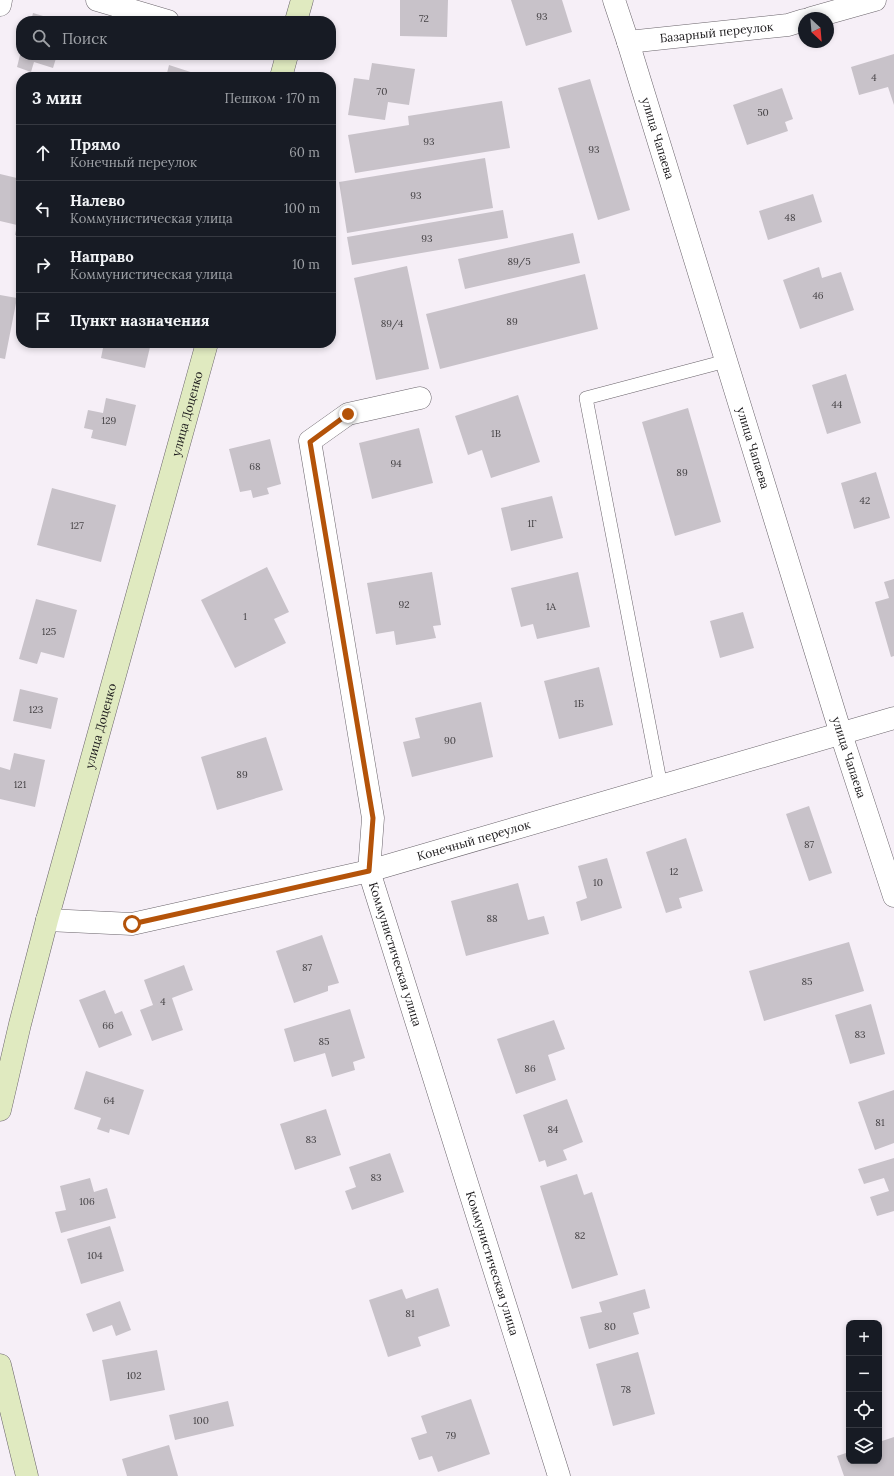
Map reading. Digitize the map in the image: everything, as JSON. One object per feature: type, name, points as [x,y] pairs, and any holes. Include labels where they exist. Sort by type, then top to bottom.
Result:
[{"type":"main road","points":[[297,16],[302,0]]},
{"type":"main road","points":[[282,72],[285,60]]},
{"type":"main road","name":"улица Доценко","points":[[0,1110],[20,1024],[47,920],[206,348]]},
{"type":"main road","points":[[0,1365],[27,1476]]},
{"type":"street","points":[[0,5],[2,0]]},
{"type":"street","points":[[98,0],[151,16]]},
{"type":"street","name":"улица Чапаева","points":[[614,0],[841,734],[894,896]]},
{"type":"street","points":[[832,12],[875,0]]},
{"type":"street","name":"Базарный переулок","points":[[628,42],[788,25],[798,22]]},
{"type":"street","name":"Коммунистическая улица","points":[[420,398],[348,414],[310,442],[373,818],[369,871],[559,1476]]},
{"type":"street","name":"Конечный переулок","points":[[47,920],[132,924],[369,871],[894,718]]},
{"type":"lane","points":[[661,786],[586,398],[726,361]]},
{"type":"building","points":[[400,0],[448,0],[447,37],[400,36]]},
{"type":"building","points":[[511,0],[562,0],[572,32],[526,46]]},
{"type":"building","points":[[33,13],[43,16],[32,16]]},
{"type":"building","points":[[894,54],[894,105],[888,87],[859,95],[851,67]]},
{"type":"building","points":[[19,60],[55,60],[53,68],[34,62],[31,72],[17,67]]},
{"type":"building","points":[[372,63],[415,69],[409,105],[388,102],[385,120],[348,115],[354,78],[369,80]]},
{"type":"building","points":[[169,65],[191,72],[167,72]]},
{"type":"building","points":[[590,79],[630,210],[598,220],[558,88]]},
{"type":"building","points":[[782,88],[793,119],[785,122],[788,131],[747,145],[733,105]]},
{"type":"building","points":[[502,101],[510,148],[355,173],[348,135],[409,125],[408,116]]},
{"type":"building","points":[[485,158],[493,208],[347,233],[339,182]]},
{"type":"building","points":[[0,174],[16,178],[16,225],[0,221]]},
{"type":"building","points":[[813,194],[822,222],[768,240],[759,211]]},
{"type":"building","points":[[503,210],[508,238],[352,265],[347,237]]},
{"type":"building","points":[[573,233],[580,263],[465,289],[458,259]]},
{"type":"building","points":[[407,266],[429,369],[376,380],[354,278]]},
{"type":"building","points":[[819,267],[822,278],[841,272],[854,310],[800,329],[783,280]]},
{"type":"building","points":[[585,274],[598,329],[440,369],[426,314]]},
{"type":"building","points":[[0,295],[16,298],[16,303],[5,359],[0,358]]},
{"type":"building","points":[[103,348],[150,348],[145,368],[101,358]]},
{"type":"building","points":[[846,374],[861,423],[827,434],[812,385]]},
{"type":"building","points":[[518,395],[540,462],[491,478],[482,450],[468,455],[455,416]]},
{"type":"building","points":[[106,398],[136,405],[126,446],[91,438],[93,430],[84,428],[88,410],[103,413]]},
{"type":"building","points":[[688,408],[721,522],[675,536],[642,422]]},
{"type":"building","points":[[419,428],[433,483],[372,499],[359,443]]},
{"type":"building","points":[[270,439],[281,484],[267,488],[269,494],[253,498],[251,490],[240,492],[229,449]]},
{"type":"building","points":[[876,472],[890,518],[854,529],[841,483]]},
{"type":"building","points":[[52,488],[116,505],[101,562],[37,545]]},
{"type":"building","points":[[552,496],[563,538],[511,551],[501,508]]},
{"type":"building","points":[[267,567],[289,612],[274,619],[286,643],[235,668],[201,600]]},
{"type":"building","points":[[432,572],[441,625],[433,626],[436,638],[396,645],[394,631],[376,634],[367,583]]},
{"type":"building","points":[[578,572],[590,627],[537,639],[533,624],[521,627],[511,588]]},
{"type":"building","points":[[894,579],[894,656],[891,657],[875,602],[889,598],[884,582]]},
{"type":"building","points":[[36,599],[77,610],[64,658],[41,652],[37,664],[19,659]]},
{"type":"building","points":[[743,612],[754,648],[720,658],[710,621]]},
{"type":"building","points":[[599,667],[613,725],[559,739],[544,681]]},
{"type":"building","points":[[20,689],[58,698],[51,729],[13,721]]},
{"type":"building","points":[[481,702],[493,757],[412,777],[403,742],[420,738],[415,718]]},
{"type":"building","points":[[266,737],[283,790],[217,810],[201,757]]},
{"type":"building","points":[[14,753],[45,760],[35,807],[0,799],[0,767],[10,770]]},
{"type":"building","points":[[809,806],[832,873],[809,881],[786,814]]},
{"type":"building","points":[[686,838],[703,891],[679,898],[682,908],[666,913],[646,852]]},
{"type":"building","points":[[607,858],[622,908],[581,921],[576,902],[587,898],[578,866]]},
{"type":"building","points":[[518,883],[528,920],[544,916],[549,934],[466,956],[451,901]]},
{"type":"building","points":[[322,935],[339,983],[328,986],[328,991],[294,1003],[276,951]]},
{"type":"building","points":[[849,942],[864,991],[764,1021],[749,971]]},
{"type":"building","points":[[184,965],[193,990],[172,998],[183,1030],[152,1041],[140,1010],[153,1005],[144,980]]},
{"type":"building","points":[[105,990],[115,1014],[122,1011],[132,1035],[99,1048],[79,1000]]},
{"type":"building","points":[[871,1004],[885,1054],[850,1064],[835,1015]]},
{"type":"building","points":[[350,1009],[365,1058],[353,1062],[355,1070],[332,1077],[325,1053],[294,1062],[284,1029]]},
{"type":"building","points":[[554,1020],[565,1049],[548,1055],[556,1080],[516,1094],[497,1039]]},
{"type":"building","points":[[86,1071],[144,1090],[129,1135],[110,1129],[109,1133],[97,1129],[101,1118],[74,1109]]},
{"type":"building","points":[[894,1090],[894,1143],[875,1150],[858,1102]]},
{"type":"building","points":[[567,1099],[583,1142],[563,1150],[567,1160],[547,1167],[545,1160],[539,1162],[523,1115]]},
{"type":"building","points":[[326,1109],[341,1155],[295,1170],[280,1124]]},
{"type":"building","points":[[390,1153],[404,1192],[352,1210],[345,1191],[356,1187],[349,1167]]},
{"type":"building","points":[[894,1158],[894,1211],[877,1216],[870,1197],[889,1191],[884,1178],[864,1184],[858,1169]]},
{"type":"building","points":[[577,1174],[584,1195],[592,1192],[618,1275],[572,1289],[540,1186]]},
{"type":"building","points":[[90,1178],[94,1192],[107,1188],[116,1218],[61,1233],[55,1212],[66,1210],[60,1186]]},
{"type":"building","points":[[110,1226],[124,1271],[81,1284],[67,1239]]},
{"type":"building","points":[[438,1288],[450,1326],[418,1337],[421,1346],[388,1357],[369,1300],[402,1289],[406,1299]]},
{"type":"building","points":[[645,1289],[650,1308],[633,1313],[639,1334],[589,1349],[580,1317],[602,1312],[599,1302]]},
{"type":"building","points":[[120,1301],[131,1330],[116,1336],[112,1325],[93,1332],[86,1314]]},
{"type":"building","points":[[157,1350],[165,1390],[110,1401],[102,1360]]},
{"type":"building","points":[[638,1352],[655,1414],[613,1426],[596,1364]]},
{"type":"building","points":[[471,1399],[490,1454],[438,1472],[432,1456],[419,1460],[411,1438],[427,1433],[421,1416]]},
{"type":"building","points":[[228,1401],[234,1426],[175,1440],[169,1415]]},
{"type":"building","points":[[894,1437],[894,1476],[844,1476],[837,1456],[846,1453],[846,1464],[882,1464],[882,1441]]},
{"type":"building","points":[[169,1445],[178,1476],[127,1476],[122,1459]]},
{"type":"route","points":[[132,924],[369,871],[373,818],[310,442],[348,414]]}]
